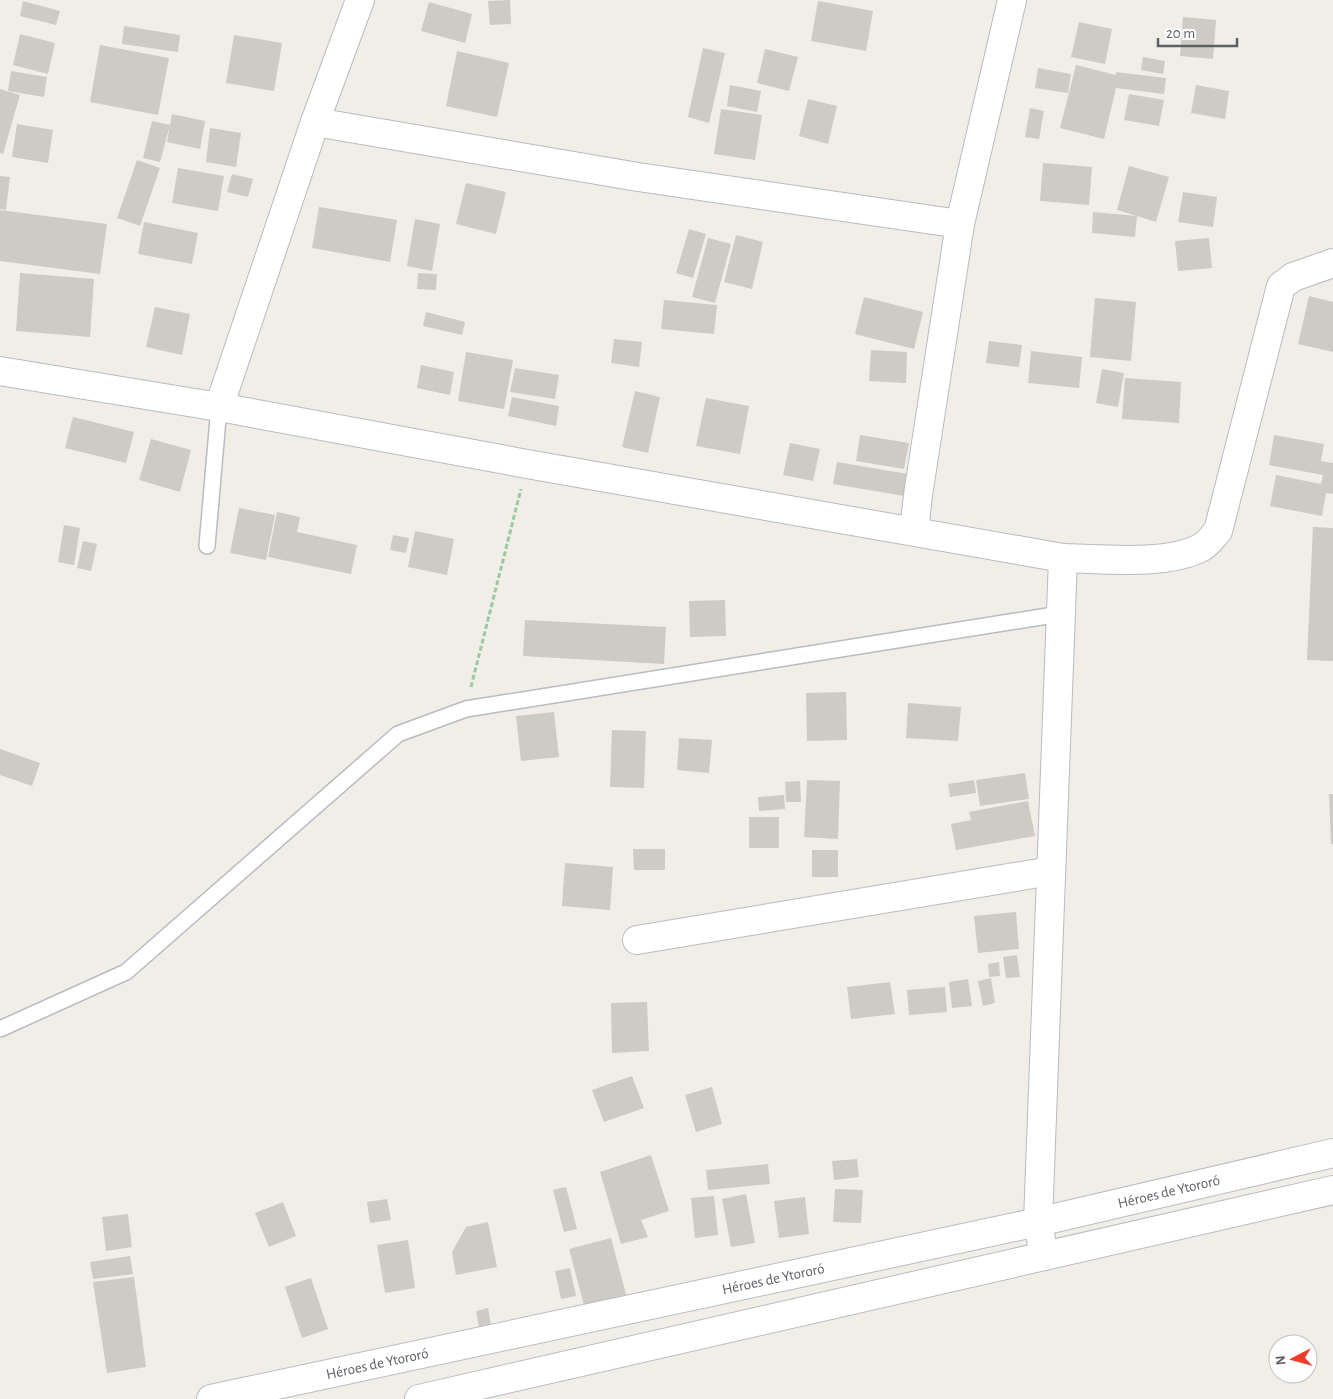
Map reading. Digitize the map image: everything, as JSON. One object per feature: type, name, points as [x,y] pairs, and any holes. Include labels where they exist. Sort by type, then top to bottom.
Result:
[{"type":"street","points":[[219,407],[316,122],[360,0]]},
{"type":"street","points":[[914,531],[960,224],[1012,0]]},
{"type":"street","points":[[316,122],[638,177],[960,224]]},
{"type":"street","points":[[0,371],[219,407],[527,464],[1063,558],[1128,560],[1179,557],[1203,546],[1218,531],[1281,286],[1293,277],[1333,262]]},
{"type":"street","points":[[1044,1256],[1038,1222],[1063,558]]},
{"type":"street","points":[[637,940],[1051,871]]},
{"type":"street","name":"Héroes de Ytororó","points":[[212,1399],[1038,1222],[1333,1153]]},
{"type":"street","points":[[419,1399],[1333,1190]]},
{"type":"lane","points":[[207,546],[219,407]]},
{"type":"lane","points":[[0,1029],[126,972],[398,734],[466,709],[1060,614]]},
{"type":"path","points":[[466,709],[527,464]]},
{"type":"building","points":[[510,0],[511,24],[490,25],[488,1]]},
{"type":"building","points":[[23,1],[60,11],[56,25],[20,16]]},
{"type":"building","points":[[818,1],[873,11],[866,51],[811,41]]},
{"type":"building","points":[[429,2],[472,14],[465,43],[421,31]]},
{"type":"building","points":[[1183,17],[1216,20],[1213,59],[1180,56]]},
{"type":"building","points":[[1079,22],[1112,29],[1105,64],[1071,57]]},
{"type":"building","points":[[124,26],[180,35],[178,52],[122,44]]},
{"type":"building","points":[[20,34],[55,43],[48,74],[13,65]]},
{"type":"building","points":[[234,35],[282,43],[274,91],[226,83]]},
{"type":"building","points":[[100,45],[169,58],[158,115],[90,102]]},
{"type":"building","points":[[703,48],[725,53],[709,123],[688,117]]},
{"type":"building","points":[[765,49],[798,57],[789,91],[757,83]]},
{"type":"building","points":[[457,51],[509,63],[497,117],[446,106]]},
{"type":"building","points":[[1143,57],[1165,61],[1163,74],[1141,70]]},
{"type":"building","points":[[1076,65],[1116,75],[1116,72],[1166,78],[1164,94],[1116,88],[1104,139],[1060,128]]},
{"type":"building","points":[[1038,68],[1071,74],[1068,93],[1035,88]]},
{"type":"building","points":[[11,71],[47,77],[44,97],[8,91]]},
{"type":"building","points":[[730,85],[761,91],[757,112],[727,106]]},
{"type":"building","points":[[1196,85],[1229,91],[1225,119],[1191,113]]},
{"type":"building","points":[[0,89],[20,95],[3,154],[0,153]]},
{"type":"building","points":[[1129,94],[1164,100],[1159,126],[1124,120]]},
{"type":"building","points":[[808,99],[837,106],[828,144],[799,136]]},
{"type":"building","points":[[1030,108],[1044,111],[1039,139],[1025,137]]},
{"type":"building","points":[[721,109],[762,115],[755,160],[714,154]]},
{"type":"building","points":[[172,114],[205,121],[200,149],[167,142]]},
{"type":"building","points":[[152,121],[170,125],[160,162],[143,158]]},
{"type":"building","points":[[17,124],[53,130],[48,163],[12,157]]},
{"type":"building","points":[[210,128],[241,133],[236,167],[206,162]]},
{"type":"building","points":[[137,160],[160,168],[140,226],[117,218]]},
{"type":"building","points":[[1043,163],[1092,167],[1089,205],[1040,201]]},
{"type":"building","points":[[1129,166],[1169,177],[1156,222],[1117,210]]},
{"type":"building","points":[[178,168],[224,176],[218,211],[172,203]]},
{"type":"building","points":[[232,174],[253,179],[248,197],[227,192]]},
{"type":"building","points":[[0,176],[10,177],[6,210],[0,209]]},
{"type":"building","points":[[466,183],[506,192],[496,234],[456,224]]},
{"type":"building","points":[[1183,192],[1217,197],[1213,227],[1178,222]]},
{"type":"building","points":[[319,207],[397,220],[390,262],[312,248]]},
{"type":"building","points":[[0,210],[107,224],[100,274],[0,261]]},
{"type":"building","points":[[1093,212],[1137,216],[1135,237],[1092,233]]},
{"type":"building","points":[[415,219],[440,224],[432,271],[407,266]]},
{"type":"building","points":[[144,222],[198,233],[192,264],[138,254]]},
{"type":"building","points":[[689,229],[706,234],[693,278],[676,273]]},
{"type":"building","points":[[736,235],[763,242],[752,289],[724,282]]},
{"type":"building","points":[[708,238],[731,244],[715,303],[692,297]]},
{"type":"building","points":[[1209,238],[1212,268],[1178,271],[1175,241]]},
{"type":"building","points":[[20,273],[94,279],[90,337],[16,331]]},
{"type":"building","points":[[418,273],[437,274],[436,290],[417,289]]},
{"type":"building","points":[[1309,296],[1333,302],[1333,352],[1298,344]]},
{"type":"building","points":[[864,297],[923,312],[914,349],[855,334]]},
{"type":"building","points":[[1095,298],[1136,302],[1131,361],[1090,357]]},
{"type":"building","points":[[664,300],[717,305],[714,334],[661,329]]},
{"type":"building","points":[[155,307],[190,314],[182,355],[146,347]]},
{"type":"building","points":[[426,312],[465,322],[462,335],[423,326]]},
{"type":"building","points":[[614,339],[642,342],[639,367],[611,363]]},
{"type":"building","points":[[989,341],[1022,345],[1019,367],[986,363]]},
{"type":"building","points":[[871,350],[907,352],[906,383],[869,381]]},
{"type":"building","points":[[1031,351],[1082,357],[1079,388],[1028,383]]},
{"type":"building","points":[[466,352],[513,360],[504,409],[458,401]]},
{"type":"building","points":[[421,365],[454,372],[450,395],[417,388]]},
{"type":"building","points":[[515,368],[559,375],[555,399],[510,392]]},
{"type":"building","points":[[1102,369],[1124,373],[1118,407],[1096,403]]},
{"type":"building","points":[[1125,378],[1181,382],[1179,423],[1122,419]]},
{"type":"building","points":[[635,391],[660,397],[648,453],[622,447]]},
{"type":"building","points":[[512,397],[559,406],[556,426],[508,416]]},
{"type":"building","points":[[706,398],[749,406],[740,454],[696,446]]},
{"type":"building","points":[[73,417],[134,432],[126,463],[65,448]]},
{"type":"building","points":[[860,435],[909,443],[904,469],[856,461]]},
{"type":"building","points":[[1274,435],[1324,444],[1321,461],[1333,463],[1333,494],[1326,493],[1322,516],[1270,506],[1276,475],[1321,484],[1323,475],[1269,465]]},
{"type":"building","points":[[151,439],[191,450],[180,492],[139,480]]},
{"type":"building","points":[[790,443],[820,449],[813,481],[783,475]]},
{"type":"building","points":[[837,462],[908,474],[904,496],[833,484]]},
{"type":"building","points":[[239,508],[275,515],[266,560],[230,553]]},
{"type":"building","points":[[277,512],[300,517],[297,532],[357,545],[351,574],[268,557]]},
{"type":"building","points":[[64,525],[80,528],[74,565],[58,562]]},
{"type":"building","points":[[1313,527],[1333,528],[1333,661],[1307,660]]},
{"type":"building","points":[[415,531],[454,539],[447,575],[408,567]]},
{"type":"building","points":[[393,535],[409,538],[406,553],[390,550]]},
{"type":"building","points":[[83,541],[97,544],[91,571],[77,568]]},
{"type":"building","points":[[725,600],[726,636],[690,637],[689,601]]},
{"type":"building","points":[[525,620],[666,627],[664,664],[523,656]]},
{"type":"building","points":[[846,692],[847,740],[807,741],[806,693]]},
{"type":"building","points":[[908,703],[961,707],[958,741],[906,738]]},
{"type":"building","points":[[554,712],[559,757],[521,761],[516,716]]},
{"type":"building","points":[[612,730],[646,731],[644,788],[610,787]]},
{"type":"building","points":[[679,738],[712,740],[709,773],[677,770]]},
{"type":"building","points":[[0,749],[40,763],[32,786],[0,775]]},
{"type":"building","points":[[1025,773],[1029,799],[980,806],[976,780]]},
{"type":"building","points":[[807,780],[840,781],[838,839],[804,837]]},
{"type":"building","points":[[974,780],[976,793],[950,797],[948,784]]},
{"type":"building","points":[[800,781],[801,802],[786,802],[785,782]]},
{"type":"building","points":[[1329,794],[1333,794],[1333,844],[1331,844]]},
{"type":"building","points":[[784,795],[785,809],[759,811],[758,797]]},
{"type":"building","points":[[1028,801],[1035,836],[956,850],[951,824],[971,820],[969,812]]},
{"type":"building","points":[[749,817],[779,817],[779,848],[749,848]]},
{"type":"building","points":[[633,849],[665,849],[665,870],[634,870]]},
{"type":"building","points":[[812,850],[838,850],[838,877],[812,877]]},
{"type":"building","points":[[565,863],[613,867],[610,910],[562,906]]},
{"type":"building","points":[[1016,912],[1019,949],[978,953],[974,916]]},
{"type":"building","points":[[1017,955],[1020,977],[1006,978],[1003,957]]},
{"type":"building","points":[[999,962],[1000,976],[989,977],[988,964]]},
{"type":"building","points":[[991,978],[995,1003],[983,1006],[978,981]]},
{"type":"building","points":[[968,979],[972,1006],[952,1008],[949,982]]},
{"type":"building","points":[[890,982],[895,1014],[851,1019],[847,987]]},
{"type":"building","points":[[945,987],[947,1012],[909,1015],[907,990]]},
{"type":"building","points":[[647,1002],[649,1051],[612,1053],[611,1003]]},
{"type":"building","points":[[632,1076],[644,1108],[604,1122],[592,1090]]},
{"type":"building","points":[[712,1087],[722,1124],[696,1132],[685,1095]]},
{"type":"building","points":[[651,1155],[669,1211],[641,1220],[648,1237],[621,1244],[600,1172]]},
{"type":"building","points":[[857,1159],[859,1177],[834,1180],[832,1161]]},
{"type":"building","points":[[768,1164],[770,1184],[708,1190],[706,1170]]},
{"type":"building","points":[[566,1187],[577,1229],[564,1232],[553,1190]]},
{"type":"building","points":[[835,1189],[863,1190],[861,1223],[833,1222]]},
{"type":"building","points":[[746,1194],[755,1243],[731,1247],[722,1199]]},
{"type":"building","points":[[714,1196],[718,1235],[695,1238],[691,1198]]},
{"type":"building","points":[[805,1197],[809,1234],[779,1238],[774,1201]]},
{"type":"building","points":[[387,1199],[391,1220],[370,1223],[367,1202]]},
{"type":"building","points":[[283,1202],[296,1236],[269,1247],[255,1213]]},
{"type":"building","points":[[128,1214],[132,1247],[106,1251],[102,1217]]},
{"type":"building","points":[[488,1222],[497,1267],[456,1275],[452,1252],[466,1227]]},
{"type":"building","points":[[611,1238],[627,1298],[585,1309],[569,1249]]},
{"type":"building","points":[[408,1240],[415,1288],[385,1293],[377,1245]]},
{"type":"building","points":[[130,1256],[133,1274],[93,1279],[90,1262]]},
{"type":"building","points":[[570,1268],[576,1296],[561,1299],[555,1271]]},
{"type":"building","points":[[134,1277],[146,1367],[107,1373],[93,1282]]},
{"type":"building","points":[[311,1278],[328,1329],[302,1338],[285,1287]]},
{"type":"building","points":[[488,1308],[491,1325],[479,1327],[476,1311]]}]
